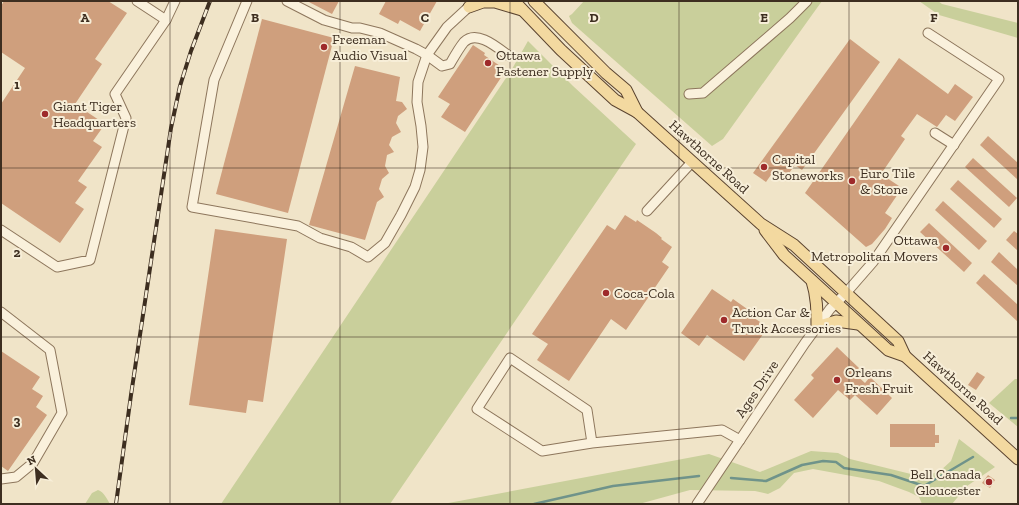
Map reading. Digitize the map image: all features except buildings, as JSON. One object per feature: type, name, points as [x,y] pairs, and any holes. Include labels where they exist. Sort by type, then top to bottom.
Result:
[{"type":"main road","name":"Hawthorne Road","points":[[514,1],[561,50],[615,100],[637,112],[761,224],[794,245],[898,341],[905,356],[1018,459]]},
{"type":"main road","points":[[472,3],[495,2],[523,11]]},
{"type":"main road","name":"Hawthorne Road","points":[[536,2],[606,73],[626,90],[637,112]]},
{"type":"main road","name":"Hawthorne Road","points":[[761,224],[784,255],[858,324],[888,350],[905,356]]},
{"type":"main road","points":[[812,281],[817,303],[817,327],[836,322],[858,324]]},
{"type":"street","points":[[137,1],[166,20]]},
{"type":"street","points":[[1,230],[57,267],[90,260],[126,118],[115,94],[166,20],[175,1]]},
{"type":"street","points":[[247,1],[214,80],[192,207],[298,226],[320,238],[351,247],[368,257],[385,244],[415,187],[420,170],[423,147],[417,102],[418,82],[426,55],[447,27],[472,3]]},
{"type":"street","points":[[287,1],[324,20],[352,28],[360,28],[380,33],[416,49],[442,66],[450,64],[465,41],[471,38],[484,38],[509,56]]},
{"type":"street","points":[[689,94],[703,93],[790,18],[807,1]]},
{"type":"street","name":"Ages Drive","points":[[697,504],[805,343],[836,303],[873,262],[999,79],[928,33]]},
{"type":"street","points":[[935,133],[954,144]]},
{"type":"street","points":[[647,211],[692,162]]},
{"type":"street","points":[[1,312],[50,350],[62,413],[33,463],[16,476],[1,479]]},
{"type":"street","points":[[592,443],[587,410],[510,358],[477,409],[542,450],[592,443],[722,430],[740,440]]},
{"type":"green space","points":[[584,1],[822,1],[723,139],[712,146],[572,23],[569,16]]},
{"type":"green space","points":[[919,1],[938,1],[942,4],[1018,23],[1018,38],[939,15]]},
{"type":"green space","points":[[528,41],[573,86],[636,144],[390,504],[221,504],[512,69]]},
{"type":"green space","points":[[1015,379],[1018,379],[1018,427],[989,403]]},
{"type":"green space","points":[[959,439],[995,467],[967,486],[952,504],[922,504],[919,497],[879,481],[813,469],[794,473],[780,488],[768,494],[755,491],[690,490],[639,504],[443,504],[709,454],[760,472],[811,451],[838,453],[850,459],[923,477],[940,471],[951,461]]},
{"type":"green space","points":[[98,490],[104,494],[110,504],[85,504],[92,493]]},
{"type":"waterway","points":[[1011,418],[1018,418]]},
{"type":"waterway","points":[[731,478],[766,481],[802,465],[823,461],[836,462],[844,468],[891,475],[924,486],[973,457]]},
{"type":"waterway","points":[[534,504],[613,486],[699,476]]},
{"type":"railway","points":[[116,504],[171,128],[180,86],[191,51],[210,1]]},
{"type":"place","name":"Freeman Audio Visual","points":[[324,47]]},
{"type":"place","name":"Ottawa Fastener Supply","points":[[488,63]]},
{"type":"place","name":"Giant Tiger Headquarters","points":[[45,114]]},
{"type":"place","name":"Capital Stoneworks","points":[[764,167]]},
{"type":"place","name":"Euro Tile & Stone","points":[[852,181]]},
{"type":"place","name":"Ottawa Metropolitan Movers","points":[[946,248]]},
{"type":"place","name":"Coca-Cola","points":[[606,293]]},
{"type":"place","name":"Action Car & Truck Accessories","points":[[724,320]]},
{"type":"place","name":"Orleans Fresh Fruit","points":[[837,380]]},
{"type":"place","name":"Bell Canada Gloucester","points":[[989,482]]}]
